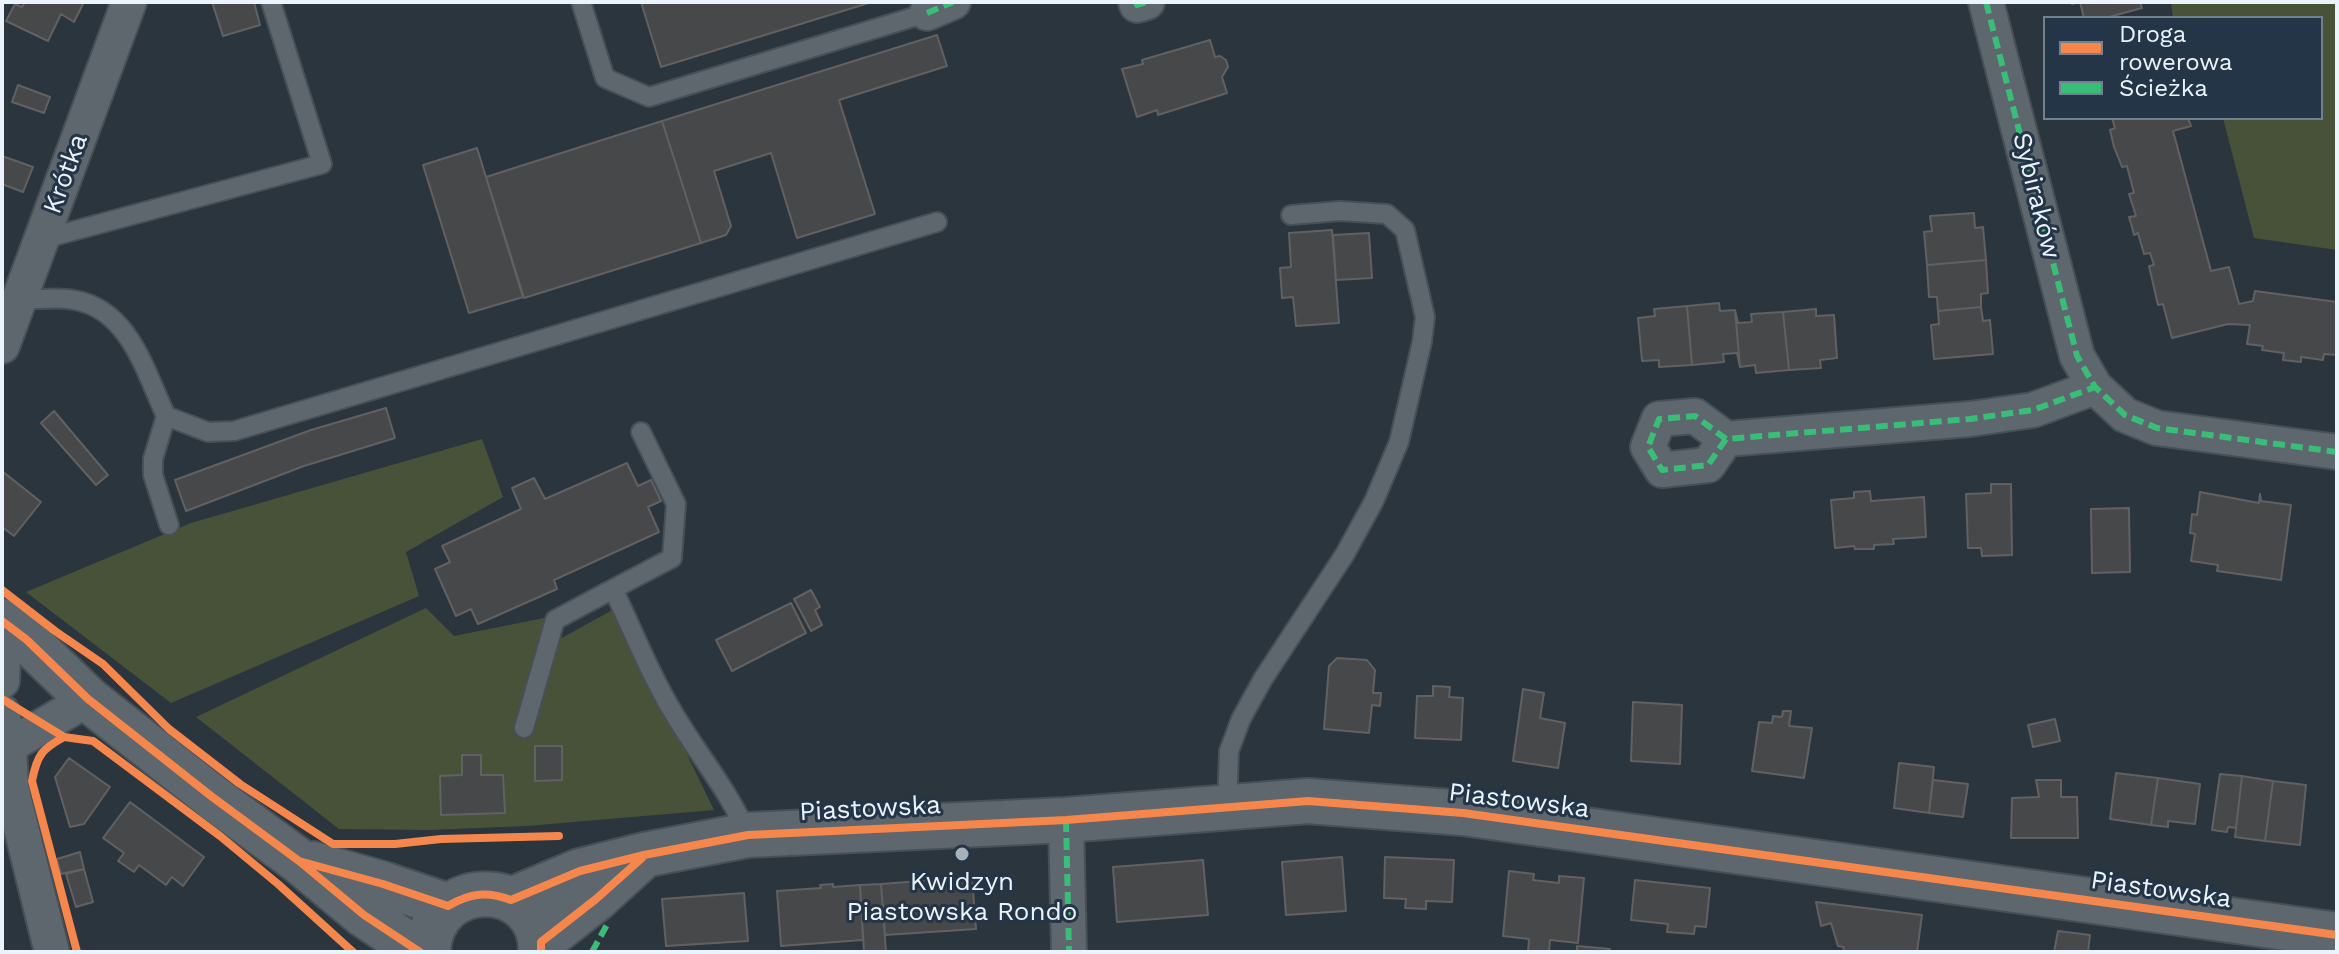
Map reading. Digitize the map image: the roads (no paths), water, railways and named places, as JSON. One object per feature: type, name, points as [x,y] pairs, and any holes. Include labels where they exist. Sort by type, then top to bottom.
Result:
[{"type":"street","name":"Krótka","points":[[2,346],[129,2]]},
{"type":"street","points":[[1136,2],[1137,5],[1147,2]]},
{"type":"street","name":"Sybiraków","points":[[1986,2],[2077,356],[2095,387],[2125,415],[2157,428],[2337,452]]},
{"type":"street","points":[[1726,439],[1986,417],[2033,410],[2095,387]]},
{"type":"street","points":[[2,654],[88,699],[299,861],[364,915],[420,952]]},
{"type":"street","points":[[9,746],[88,699]]},
{"type":"street","points":[[2,712],[9,746],[11,787],[52,952]]},
{"type":"street","name":"Piastowska","points":[[511,900],[580,871],[748,835],[1066,820],[1308,801],[1463,813],[2337,935]]},
{"type":"street","points":[[1066,820],[1069,952]]},
{"type":"street","points":[[428,952],[428,938],[436,920],[448,906],[478,894],[495,894],[511,900],[525,911],[536,925],[541,947],[644,855]]},
{"type":"street","points":[[299,861],[448,906]]},
{"type":"lane","points":[[43,239],[322,164],[271,2]]},
{"type":"lane","points":[[581,2],[605,78],[649,97],[940,8]]},
{"type":"lane","points":[[1227,807],[1229,751],[1241,719],[1263,679],[1345,554],[1374,501],[1399,442],[1425,317],[1405,230],[1387,214],[1340,211],[1291,215]]},
{"type":"lane","points":[[166,416],[208,432],[234,431],[937,222]]},
{"type":"lane","points":[[18,300],[71,299],[94,305],[108,314],[128,335],[166,416],[153,459],[153,475],[169,525]]},
{"type":"lane","points":[[524,728],[555,620],[672,558],[676,504],[641,432]]},
{"type":"lane","points":[[613,589],[669,706],[718,779],[748,835]]},
{"type":"place","name":"Kwidzyn Piastowska Rondo","points":[[962,854]]}]
